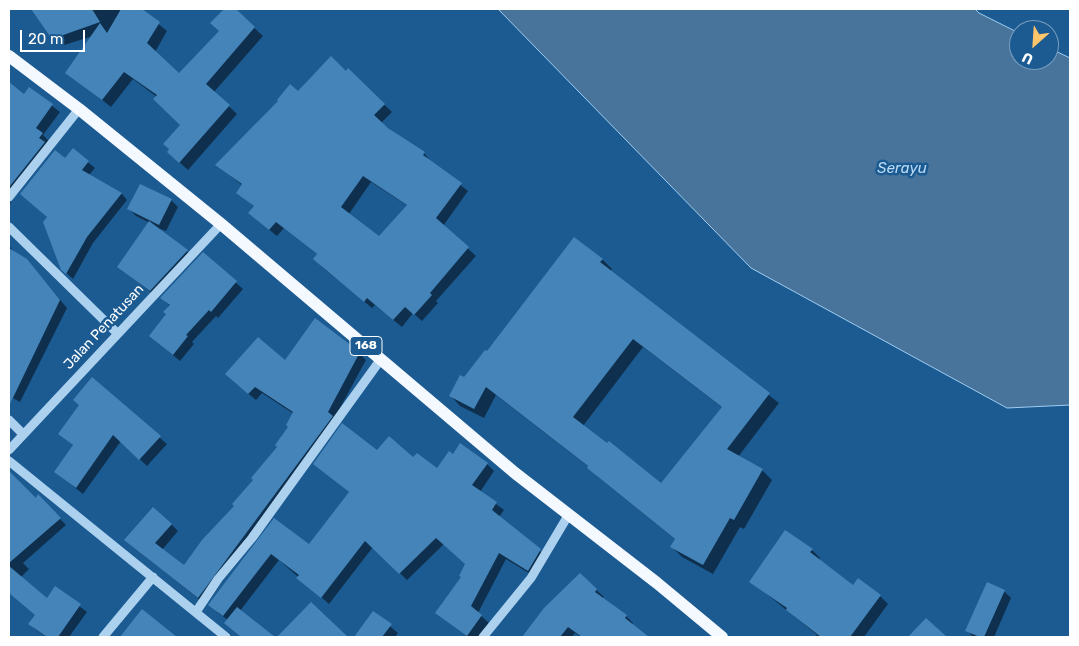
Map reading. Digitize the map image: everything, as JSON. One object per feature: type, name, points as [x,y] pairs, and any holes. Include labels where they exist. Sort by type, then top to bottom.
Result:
[{"type":"main road","name":"168","points":[[9,56],[79,109],[221,224],[515,473],[722,637]]},
{"type":"street","points":[[9,197],[79,109]]},
{"type":"street","name":"Jalan Penatusan","points":[[9,450],[221,224]]},
{"type":"street","points":[[9,227],[117,333]]},
{"type":"street","points":[[196,612],[218,579],[252,538],[381,359]]},
{"type":"street","points":[[9,420],[23,434]]},
{"type":"street","points":[[9,461],[196,612],[220,635]]},
{"type":"street","points":[[483,637],[531,578],[569,514]]},
{"type":"street","points":[[103,637],[153,577]]},
{"type":"water","name":"Serayu","points":[[498,9],[975,9],[979,13],[1009,28],[1009,70],[1059,70],[1059,53],[1070,58],[1070,405],[1007,408],[751,268]]},
{"type":"building","points":[[31,9],[92,9],[100,22],[52,39]]},
{"type":"building","points":[[121,9],[142,9],[160,22],[147,43],[179,73],[219,31],[210,23],[224,9],[236,9],[255,27],[206,84],[230,105],[179,163],[167,152],[169,149],[163,144],[180,125],[153,99],[157,95],[124,72],[102,100],[65,73],[100,23],[107,33]]},
{"type":"building","points":[[331,56],[346,71],[348,68],[385,104],[374,115],[388,128],[425,152],[423,155],[462,183],[436,218],[469,247],[414,315],[405,307],[393,320],[367,298],[364,302],[313,259],[317,254],[276,222],[269,230],[248,213],[254,206],[236,193],[242,184],[215,165],[278,101],[290,84],[298,91]],"holes":[[[363,176],[407,205],[379,236],[341,207]]]},
{"type":"building","points":[[9,82],[24,94],[29,87],[53,104],[36,128],[43,133],[39,138],[45,142],[10,186]]},
{"type":"building","points":[[73,148],[89,161],[82,170],[122,193],[87,237],[66,274],[61,270],[43,222],[47,217],[20,194],[55,150],[65,158]]},
{"type":"building","points":[[140,184],[172,199],[159,225],[127,209]]},
{"type":"building","points":[[149,221],[188,250],[150,291],[117,267]]},
{"type":"building","points":[[574,237],[603,259],[600,262],[770,393],[727,449],[763,469],[734,520],[730,518],[703,565],[670,547],[675,539],[587,468],[588,466],[486,387],[474,409],[449,396],[460,375],[464,377],[485,350],[487,351]],"holes":[[[633,339],[722,407],[661,483],[609,441],[607,443],[573,417]]]},
{"type":"building","points":[[9,248],[27,259],[60,300],[9,406]]},
{"type":"building","points":[[203,252],[237,281],[211,312],[209,310],[186,335],[188,336],[173,355],[149,336],[166,314],[163,312],[170,305],[160,298]]},
{"type":"building","points":[[315,318],[360,352],[328,412],[333,416],[198,598],[124,540],[153,507],[172,524],[155,543],[184,565],[202,540],[234,506],[232,504],[253,480],[251,478],[277,447],[275,445],[288,427],[286,425],[293,412],[255,387],[248,394],[225,374],[258,337],[285,360]]},
{"type":"building","points":[[92,377],[161,436],[139,460],[113,435],[76,488],[54,472],[73,445],[58,434],[79,405],[73,400]]},
{"type":"building","points":[[342,423],[377,450],[389,436],[413,457],[417,453],[437,468],[449,451],[453,454],[460,443],[488,463],[472,485],[497,502],[492,510],[541,549],[528,571],[499,553],[471,606],[482,615],[467,636],[435,613],[461,577],[459,576],[465,564],[436,538],[399,574],[365,541],[321,598],[296,578],[299,575],[271,554],[223,616],[208,605],[274,518],[309,544],[349,492],[313,464]]},
{"type":"building","points":[[9,471],[36,498],[38,494],[61,518],[9,563]]},
{"type":"building","points":[[785,530],[813,549],[810,552],[853,585],[858,578],[881,595],[850,637],[821,637],[786,610],[787,608],[749,582]]},
{"type":"building","points":[[9,566],[47,598],[55,586],[81,604],[58,637],[47,637],[28,624],[35,615],[9,593]]},
{"type":"building","points":[[580,573],[597,589],[595,592],[627,615],[625,618],[649,637],[582,637],[568,627],[560,637],[522,637],[544,608]]},
{"type":"building","points":[[987,582],[1005,590],[984,637],[980,637],[965,631]]},
{"type":"building","points":[[311,602],[348,637],[277,637]]},
{"type":"building","points":[[237,607],[275,637],[241,637],[224,623]]},
{"type":"building","points":[[142,609],[177,637],[120,637]]},
{"type":"building","points":[[373,611],[392,624],[382,637],[354,637]]},
{"type":"building","points":[[926,618],[947,637],[908,637]]}]
